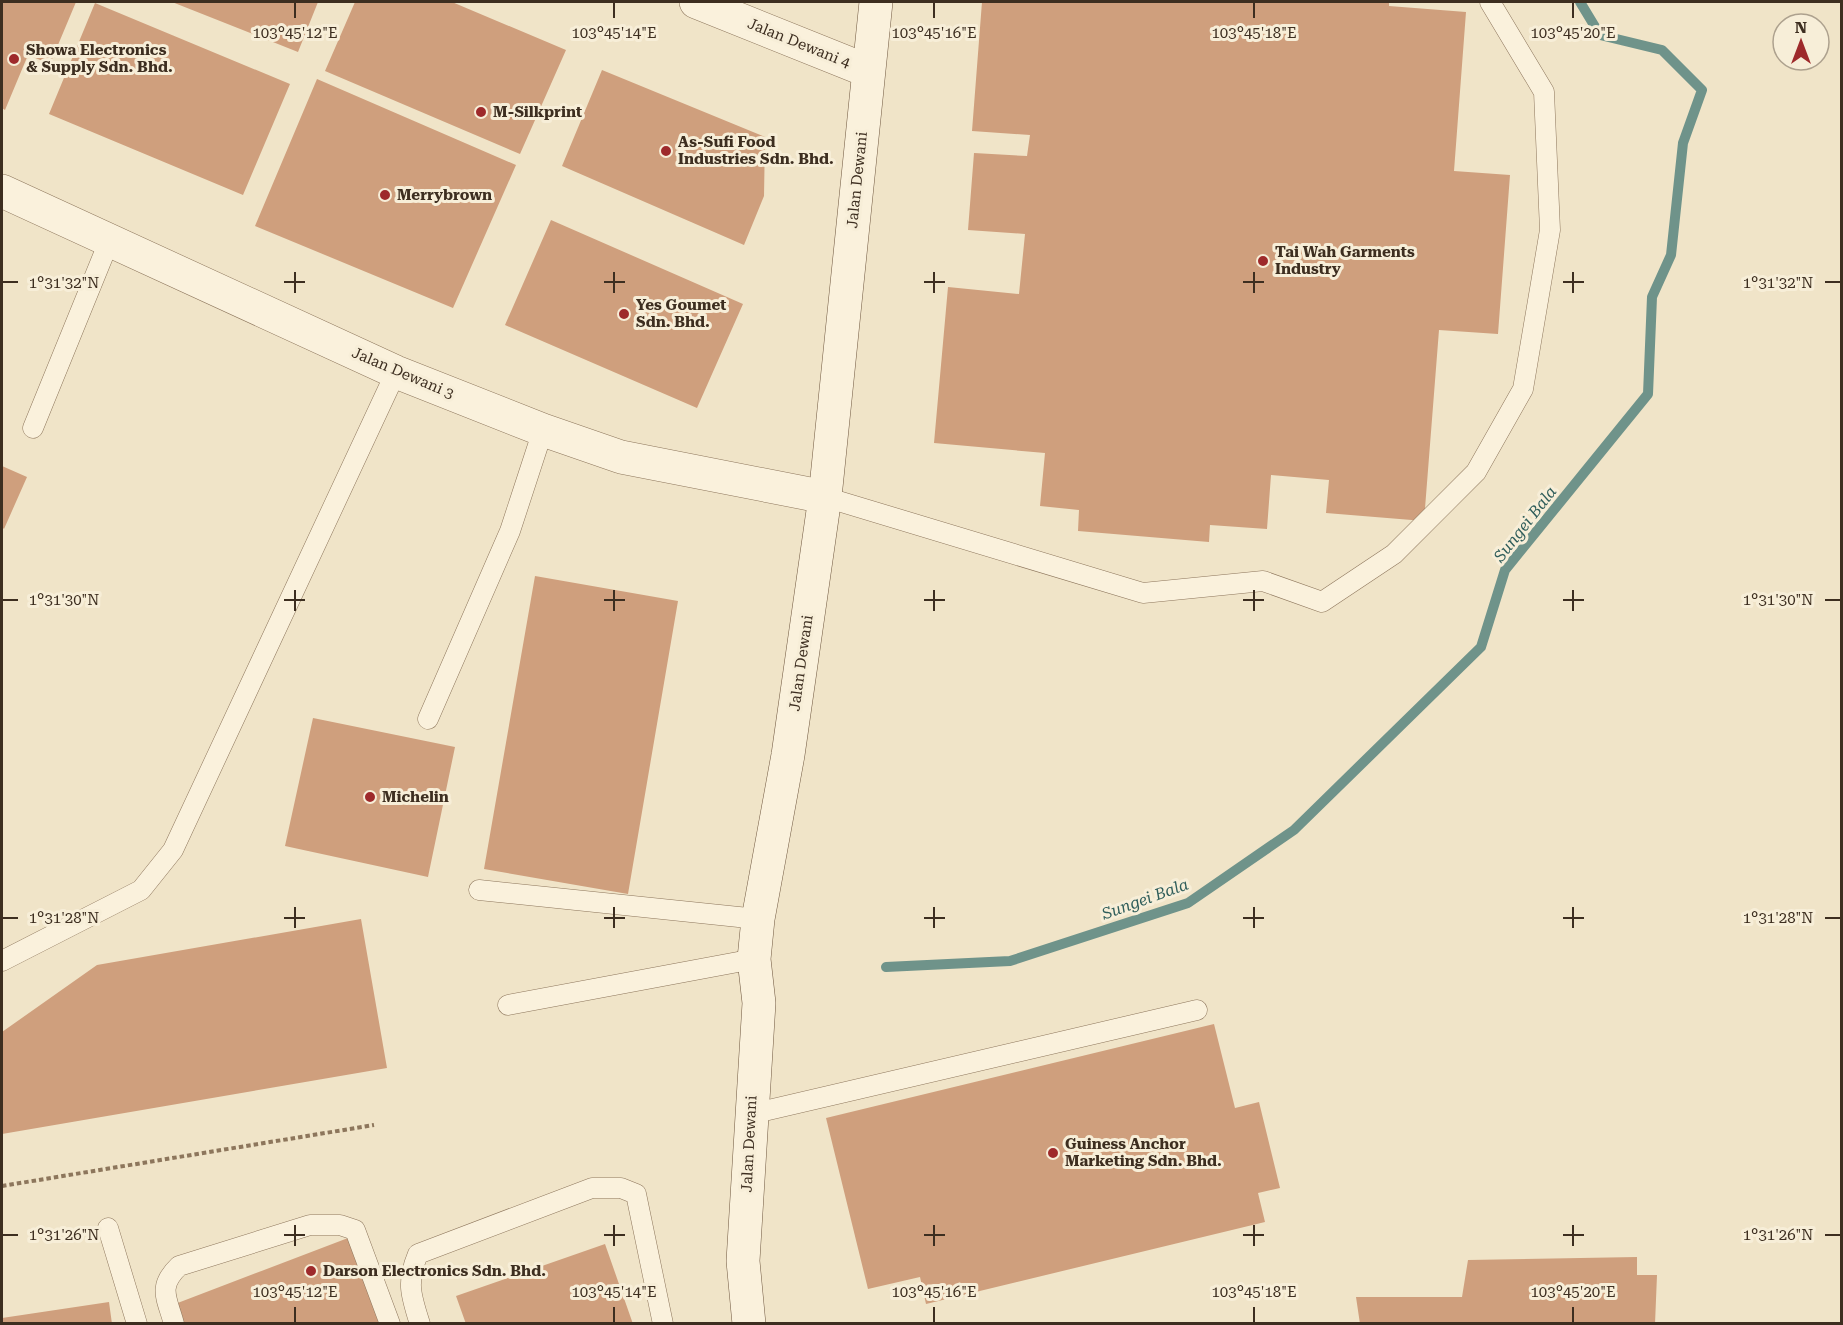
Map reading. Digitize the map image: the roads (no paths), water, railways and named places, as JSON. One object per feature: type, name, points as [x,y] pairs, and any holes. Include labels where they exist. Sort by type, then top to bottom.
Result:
[{"type":"street","name":"Jalan Dewani 4","points":[[696,2],[868,71]]},
{"type":"street","name":"Jalan Dewani","points":[[748,1323],[743,1261],[759,1003],[754,960],[758,920],[788,755],[825,497],[876,2]]},
{"type":"street","name":"Jalan Dewani 3","points":[[2,191],[396,372],[543,430],[621,457],[825,497]]},
{"type":"lane","points":[[825,497],[1143,593],[1263,580],[1322,602],[1395,554],[1476,472],[1523,389],[1550,230],[1544,92],[1490,2]]},
{"type":"lane","points":[[33,428],[110,239]]},
{"type":"lane","points":[[2,961],[141,890],[173,850],[396,372]]},
{"type":"lane","points":[[428,719],[510,531],[543,430]]},
{"type":"lane","points":[[479,890],[758,920]]},
{"type":"lane","points":[[508,1005],[754,960]]},
{"type":"lane","points":[[751,1114],[1197,1010]]},
{"type":"lane","points":[[420,1323],[410,1295],[410,1272],[418,1254],[591,1188],[621,1188],[636,1194],[663,1323]]},
{"type":"lane","points":[[174,1323],[164,1289],[166,1278],[178,1266],[310,1225],[340,1225],[355,1230],[390,1323]]},
{"type":"lane","points":[[108,1228],[137,1323]]},
{"type":"waterway","name":"Sungei Bala","points":[[886,967],[1010,961],[1188,903],[1294,830],[1481,647],[1505,570],[1648,394],[1652,297],[1671,255],[1683,143],[1702,90],[1662,50],[1600,35],[1580,2]]},
{"type":"place","name":"Showa Electronics & Supply Sdn. Bhd.","points":[[14,59]]},
{"type":"place","name":"M-Silkprint","points":[[481,112]]},
{"type":"place","name":"As-Sufi Food Industries Sdn. Bhd.","points":[[666,151]]},
{"type":"place","name":"Merrybrown","points":[[385,195]]},
{"type":"place","name":"Tai Wah Garments Industry","points":[[1263,261]]},
{"type":"place","name":"Yes Goumet Sdn. Bhd.","points":[[624,314]]},
{"type":"place","name":"Michelin","points":[[370,797]]},
{"type":"place","name":"Guiness Anchor Marketing Sdn. Bhd.","points":[[1053,1153]]},
{"type":"place","name":"Darson Electronics Sdn. Bhd.","points":[[311,1271]]}]
